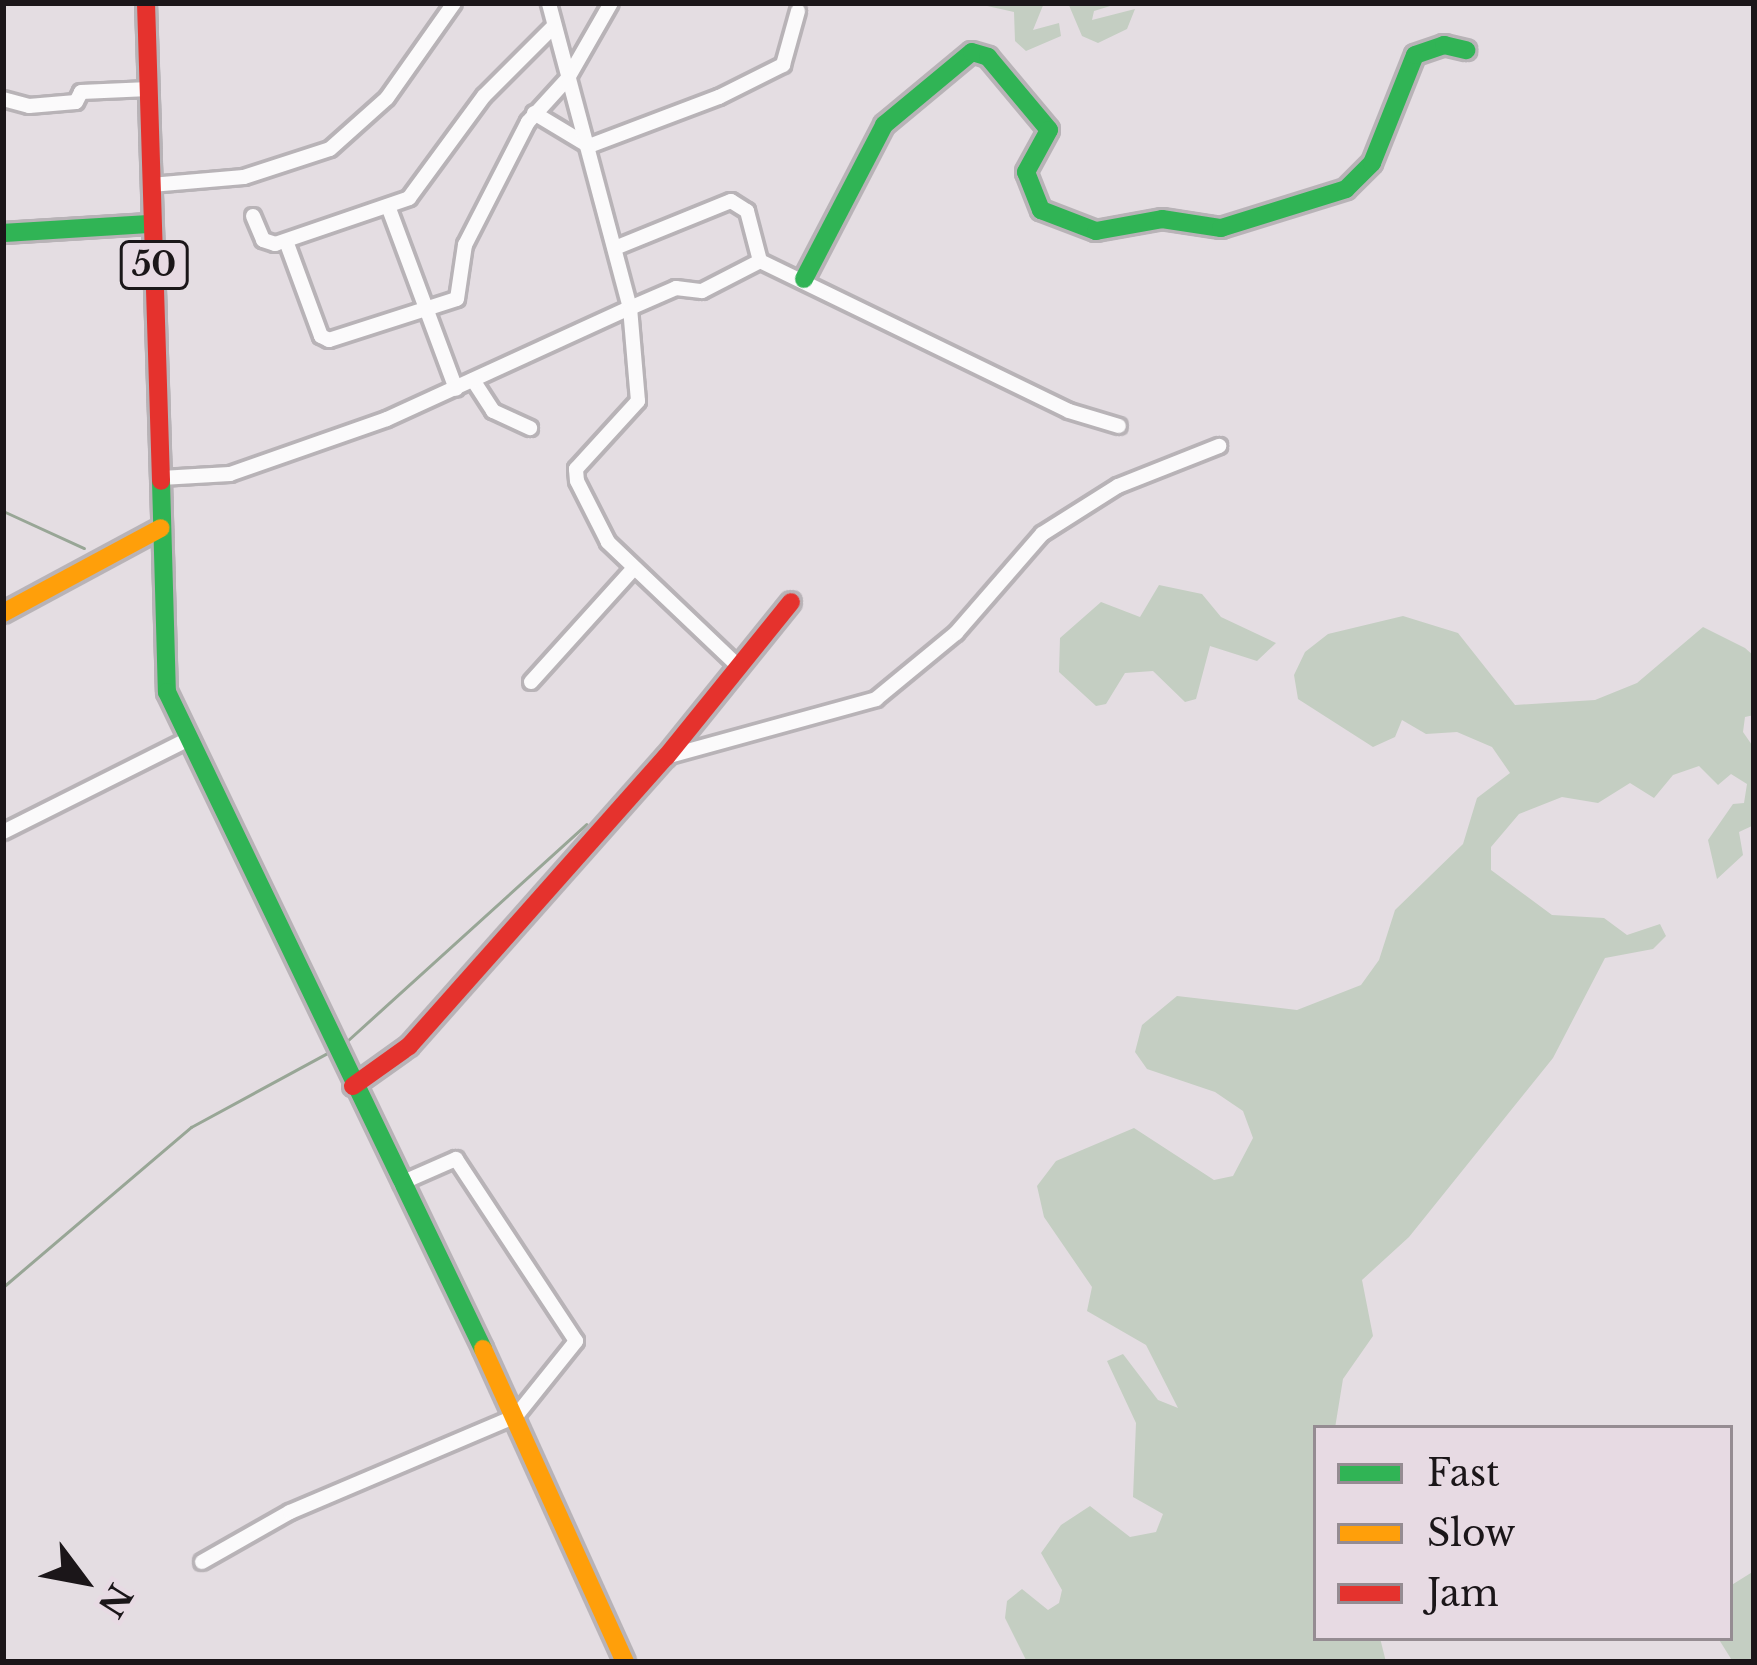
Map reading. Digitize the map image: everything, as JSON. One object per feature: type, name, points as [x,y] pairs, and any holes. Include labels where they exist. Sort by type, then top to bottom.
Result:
[{"type":"main road","name":"50","points":[[146,3],[161,528]]},
{"type":"main road","points":[[804,279],[884,125],[972,52],[988,57],[1007,89],[1049,130],[1026,172],[1041,211],[1096,231],[1162,219],[1221,228],[1346,189],[1372,163],[1415,55],[1426,47],[1466,50]]},
{"type":"main road","points":[[3,233],[152,224]]},
{"type":"main road","points":[[3,613],[161,528],[162,657],[187,740],[516,1416],[625,1662]]},
{"type":"main road","points":[[353,1086],[409,1046],[666,758],[791,602]]},
{"type":"street","points":[[151,185],[244,177],[331,149],[387,98],[454,3]]},
{"type":"street","points":[[549,3],[631,308],[638,401],[576,469],[608,542],[738,666]]},
{"type":"street","points":[[286,241],[321,336],[329,340],[373,320],[428,309],[464,291],[465,245],[534,113],[568,78],[611,3]]},
{"type":"street","points":[[589,146],[783,65],[798,11]]},
{"type":"street","points":[[254,216],[263,240],[286,241],[414,193],[484,96],[554,26]]},
{"type":"street","points":[[3,98],[29,106],[76,102],[81,92],[148,89]]},
{"type":"street","points":[[534,113],[589,146]]},
{"type":"street","points":[[615,248],[731,201],[747,211],[760,261]]},
{"type":"street","points":[[388,206],[456,388]]},
{"type":"street","points":[[760,261],[1069,411],[1119,426]]},
{"type":"street","points":[[160,478],[230,474],[456,388],[676,287],[703,291],[760,261]]},
{"type":"street","points":[[473,380],[493,411],[530,428]]},
{"type":"street","points":[[666,758],[876,698],[956,633],[1042,534],[1118,486],[1219,446]]},
{"type":"street","points":[[531,682],[633,569]]},
{"type":"street","points":[[3,832],[187,740]]},
{"type":"street","points":[[202,1562],[290,1512],[516,1416],[548,1385],[576,1341],[456,1159],[401,1183]]},
{"type":"shaded area","points":[[974,3],[1044,3],[1033,30],[1059,23],[1061,36],[1026,51],[1015,41],[1014,12]]},
{"type":"shaded area","points":[[1068,3],[1120,3],[1094,11],[1092,20],[1135,9],[1127,29],[1098,43],[1082,36]]},
{"type":"shaded area","points":[[1159,585],[1202,594],[1221,617],[1276,643],[1257,661],[1210,646],[1196,699],[1185,702],[1153,671],[1125,673],[1106,704],[1096,706],[1059,672],[1060,638],[1101,602],[1140,617]]},
{"type":"shaded area","points":[[1403,616],[1458,633],[1515,705],[1595,700],[1637,683],[1703,627],[1754,656],[1754,715],[1745,717],[1743,732],[1754,748],[1754,825],[1739,832],[1743,855],[1717,879],[1708,840],[1733,804],[1744,803],[1747,784],[1731,774],[1718,785],[1699,766],[1673,775],[1654,798],[1630,783],[1598,803],[1562,797],[1519,814],[1491,847],[1491,870],[1552,915],[1604,918],[1627,935],[1660,924],[1666,936],[1653,949],[1605,958],[1553,1058],[1409,1237],[1362,1280],[1373,1336],[1343,1379],[1335,1425],[1313,1425],[1313,1641],[1381,1641],[1386,1662],[1027,1662],[1005,1618],[1007,1601],[1022,1589],[1048,1610],[1059,1603],[1062,1590],[1041,1553],[1061,1525],[1090,1506],[1130,1537],[1156,1532],[1163,1514],[1133,1497],[1136,1423],[1107,1361],[1123,1354],[1158,1400],[1178,1408],[1146,1345],[1087,1311],[1092,1287],[1044,1217],[1037,1186],[1056,1161],[1134,1128],[1214,1180],[1233,1176],[1253,1138],[1243,1111],[1215,1092],[1147,1069],[1135,1052],[1142,1025],[1177,996],[1297,1010],[1361,985],[1379,960],[1395,910],[1463,844],[1477,798],[1510,773],[1492,747],[1457,732],[1426,734],[1402,720],[1395,737],[1373,747],[1298,699],[1294,675],[1305,652],[1328,634]]},
{"type":"shaded area","points":[[1754,1571],[1754,1662],[1733,1662],[1720,1641],[1733,1641],[1733,1584]]},
{"type":"waterway","points":[[3,511],[84,548]]},
{"type":"waterway","points":[[347,1041],[586,824]]},
{"type":"waterway","points":[[3,1287],[191,1127],[329,1052]]},
{"type":"traffic: fast","points":[[804,279],[884,125],[972,52],[988,57],[1049,130],[1026,172],[1041,210],[1096,231],[1162,219],[1221,228],[1346,189],[1372,163],[1415,55],[1444,45],[1466,50]]},
{"type":"traffic: fast","points":[[3,233],[152,224]]},
{"type":"traffic: fast","points":[[161,481],[167,692],[483,1349]]},
{"type":"traffic: slow","points":[[3,613],[161,528]]},
{"type":"traffic: slow","points":[[483,1349],[625,1662]]},
{"type":"traffic: jam","points":[[146,3],[161,481]]},
{"type":"traffic: jam","points":[[353,1086],[409,1046],[666,757],[791,602]]}]
